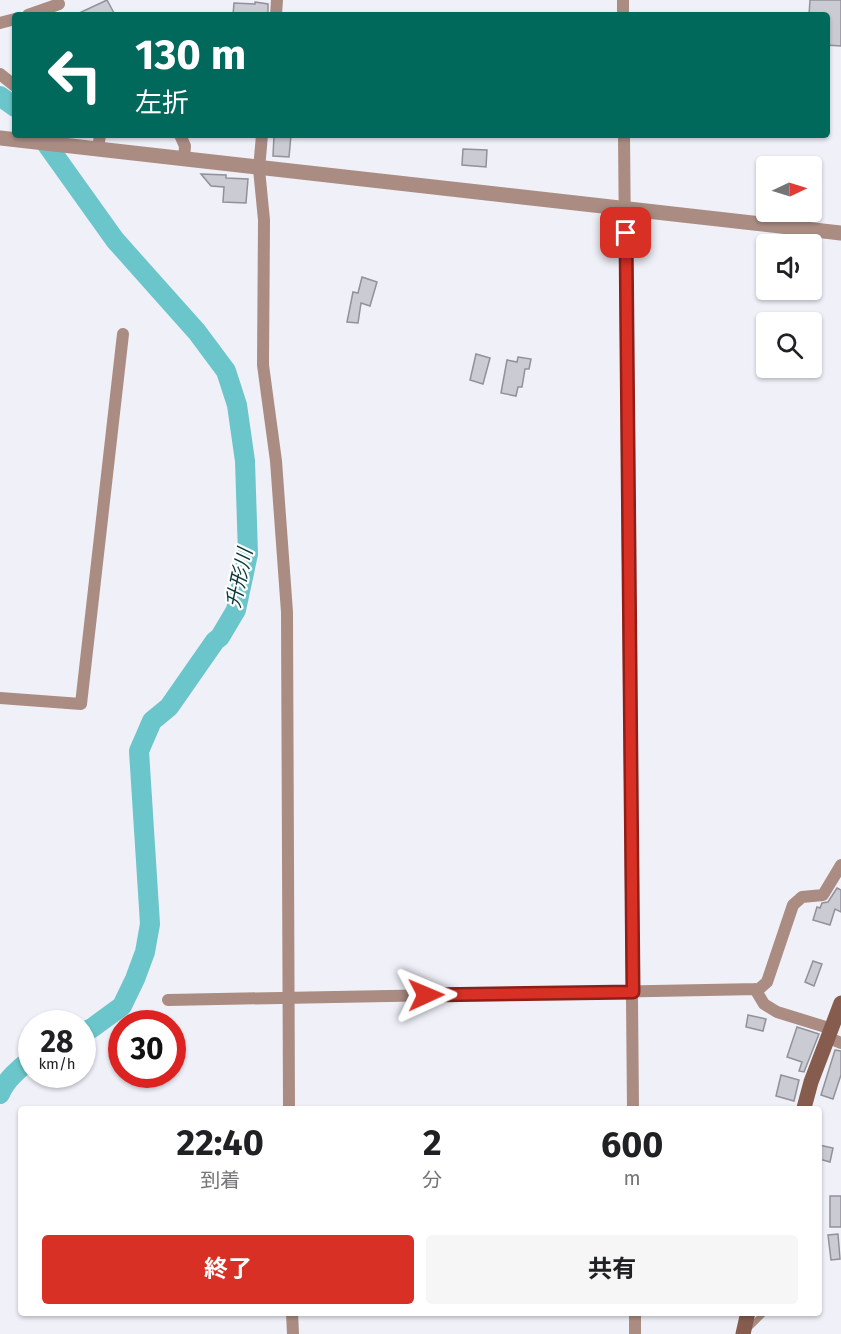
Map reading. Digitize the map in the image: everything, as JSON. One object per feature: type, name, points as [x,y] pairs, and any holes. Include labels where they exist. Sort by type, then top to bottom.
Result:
[{"type":"main road","points":[[805,1106],[812,1082],[834,1037],[841,1003]]},
{"type":"street","points":[[38,12],[60,6]]},
{"type":"street","points":[[0,74],[12,84]]},
{"type":"street","points":[[2,138],[75,143],[99,142],[184,159],[259,169],[841,233]]},
{"type":"street","points":[[181,138],[185,146],[184,159]]},
{"type":"street","points":[[262,138],[259,169],[264,220],[263,373],[276,462],[287,612],[289,1106]]},
{"type":"street","points":[[624,138],[633,1106]]},
{"type":"street","points":[[0,698],[81,704],[123,334]]},
{"type":"street","points":[[168,1000],[755,989],[764,986],[766,982],[793,905],[802,897],[823,896],[841,865]]},
{"type":"street","points":[[755,989],[764,1004],[777,1012],[834,1037]]},
{"type":"street","points":[[292,1316],[293,1334]]},
{"type":"street","points":[[635,1316],[635,1334]]},
{"type":"lane","points":[[744,1325],[759,1316]]},
{"type":"building","points":[[107,0],[113,12],[81,12]]},
{"type":"building","points":[[810,0],[841,0],[841,46],[830,45],[830,12],[809,12]]},
{"type":"building","points":[[255,2],[268,4],[268,12],[233,12],[234,3],[255,4]]},
{"type":"building","points":[[274,138],[291,138],[289,157],[273,156]]},
{"type":"building","points":[[463,149],[487,150],[486,167],[462,165]]},
{"type":"building","points":[[201,174],[248,179],[246,203],[223,202],[224,187],[211,186]]},
{"type":"building","points":[[362,277],[377,282],[370,306],[361,303],[358,323],[347,322],[353,292],[358,293]]},
{"type":"building","points":[[476,354],[490,358],[483,384],[470,380]]},
{"type":"building","points":[[518,357],[531,359],[529,369],[525,369],[522,387],[518,387],[516,396],[501,393],[507,360],[517,362]]},
{"type":"building","points":[[837,888],[841,890],[841,912],[835,909],[830,925],[813,920],[817,907],[820,908],[822,903],[828,902]]},
{"type":"building","points":[[813,961],[822,964],[814,986],[805,982]]},
{"type":"building","points":[[748,1015],[766,1019],[763,1031],[746,1027]]},
{"type":"building","points":[[797,1027],[819,1034],[804,1072],[799,1071],[802,1062],[787,1057]]},
{"type":"building","points":[[835,1050],[841,1051],[841,1075],[833,1099],[821,1095]]},
{"type":"building","points":[[781,1075],[799,1080],[794,1101],[776,1096]]},
{"type":"building","points":[[822,1146],[833,1148],[830,1162],[822,1160]]},
{"type":"building","points":[[830,1196],[841,1196],[841,1227],[830,1227]]},
{"type":"building","points":[[838,1234],[840,1259],[831,1260],[828,1235]]},
{"type":"waterway","name":"升形川","points":[[0,96],[12,105]]},
{"type":"waterway","name":"升形川","points":[[42,138],[115,240],[197,332],[226,371],[237,405],[245,461],[248,554],[236,610],[220,637],[169,707],[152,721],[139,751],[150,924],[145,952],[122,1006],[96,1025]]},
{"type":"waterway","name":"升形川","points":[[0,1094],[5,1084],[18,1070]]},
{"type":"route","points":[[426,995],[633,992],[626,233]]}]
